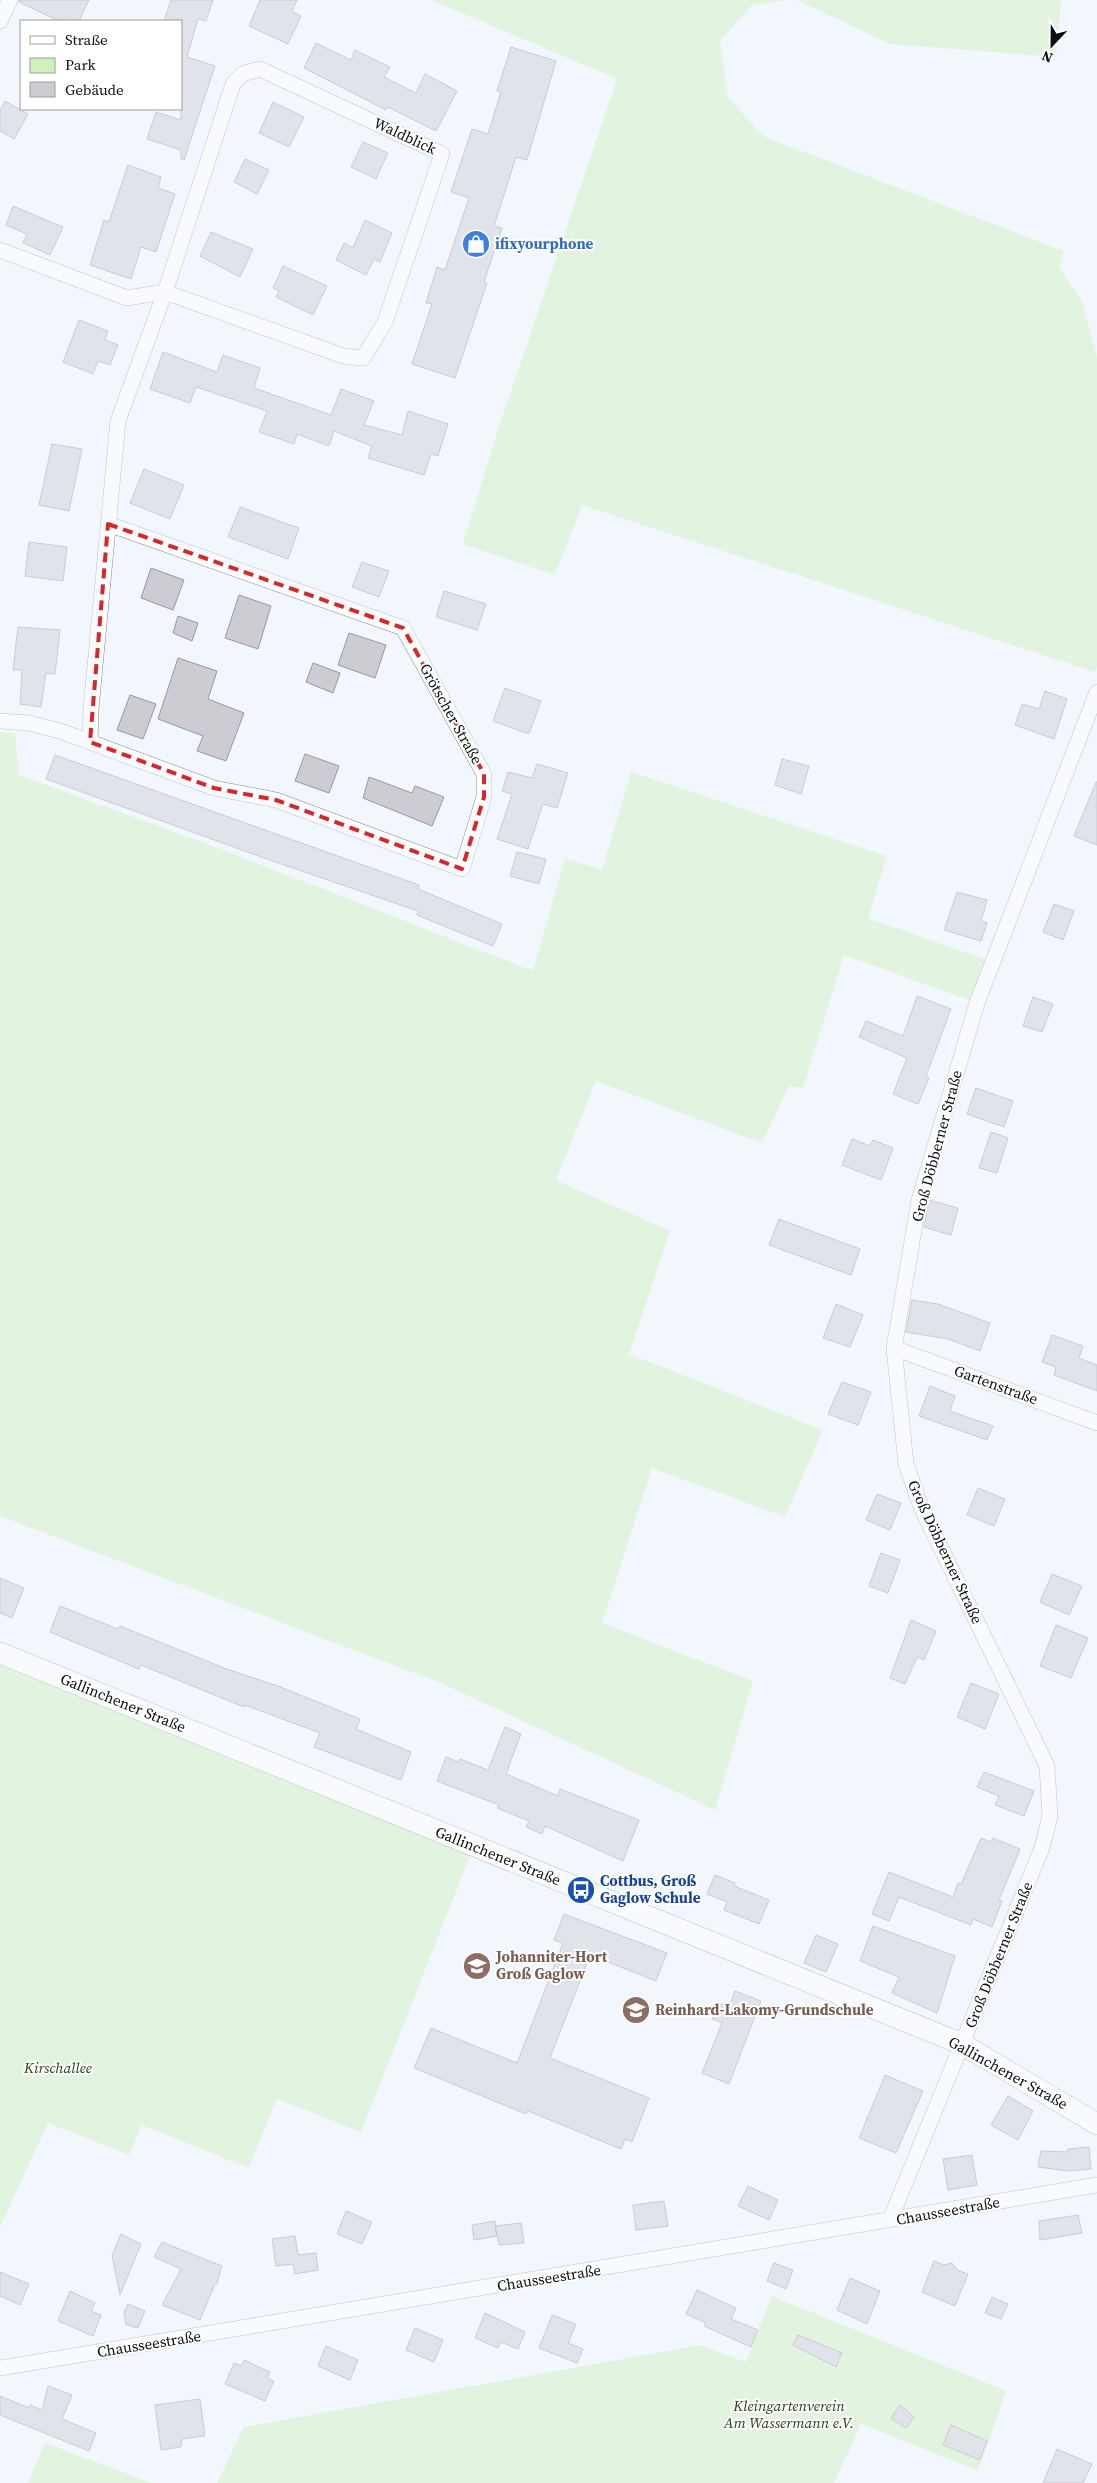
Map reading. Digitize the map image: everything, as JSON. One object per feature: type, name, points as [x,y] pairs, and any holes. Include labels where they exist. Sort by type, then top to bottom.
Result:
[{"type":"street","points":[[0,21],[10,0]]},
{"type":"street","name":"Waldblick","points":[[0,250],[127,298],[165,292],[343,356],[363,358],[385,322],[442,154],[260,69],[242,74],[233,84],[165,292],[118,421],[108,524]]},
{"type":"street","points":[[90,742],[108,524]]},
{"type":"street","name":"Grötscher Straße","points":[[0,721],[29,723],[60,731],[214,788],[276,800],[462,869],[484,797],[484,774],[403,628],[108,524]]},
{"type":"street","name":"Groß Döbberner Straße","points":[[890,2220],[1042,1848],[1050,1816],[1047,1766],[921,1507],[906,1464],[894,1348],[919,1200],[977,1003],[1097,692]]},
{"type":"street","name":"Gartenstraße","points":[[894,1348],[1097,1423]]},
{"type":"street","name":"Gallinchener Straße","points":[[0,1653],[962,2044],[1097,2124]]},
{"type":"street","name":"Chausseestraße","points":[[0,2368],[1097,2185]]},
{"type":"highlighted area","points":[[108,524],[403,628],[484,774],[484,797],[462,869],[276,800],[214,788],[90,742]]},
{"type":"green space","points":[[431,0],[789,0],[752,5],[720,41],[728,98],[765,137],[1064,251],[1059,267],[1082,301],[1097,357],[1097,667],[1095,672],[582,505],[555,575],[463,544],[498,430],[617,79]]},
{"type":"green space","points":[[797,0],[1061,0],[1056,57],[890,44]]},
{"type":"green space","points":[[0,732],[15,733],[19,775],[221,849],[533,971],[565,858],[602,870],[631,772],[887,856],[868,918],[987,960],[971,1001],[844,955],[803,1088],[789,1086],[762,1143],[596,1081],[556,1180],[670,1231],[629,1354],[823,1430],[785,1517],[652,1468],[602,1623],[753,1681],[715,1810],[443,1684],[0,1516]]},
{"type":"green space","name":"Kirschallee","points":[[0,1663],[470,1856],[361,2132],[277,2099],[248,2168],[142,2125],[129,2155],[48,2123],[0,2227]]},
{"type":"green space","name":"Kleingartenverein Am Wassermann e.V.","points":[[772,2296],[1006,2391],[978,2471],[861,2424],[834,2483],[217,2483],[244,2427],[701,2345],[746,2362]]},
{"type":"green space","points":[[45,2443],[152,2483],[28,2483]]},
{"type":"building","points":[[19,0],[89,0],[79,20],[57,20],[19,2]]},
{"type":"building","points":[[171,0],[213,0],[206,21],[198,19],[187,57],[215,66],[184,160],[181,159],[181,150],[147,139],[156,112],[181,120],[182,20],[164,20]]},
{"type":"building","points":[[260,0],[297,0],[292,11],[301,16],[288,44],[249,26]]},
{"type":"building","points":[[316,43],[351,60],[355,50],[390,67],[384,77],[416,93],[425,74],[457,91],[436,131],[388,107],[386,110],[304,68]]},
{"type":"building","points":[[511,47],[556,61],[527,160],[516,157],[494,226],[502,228],[484,282],[487,283],[455,378],[412,364],[432,304],[426,303],[437,267],[445,270],[469,198],[451,192],[472,129],[488,134],[501,92],[497,91]]},
{"type":"building","points":[[5,101],[28,114],[14,139],[0,131],[0,110]]},
{"type":"building","points":[[273,102],[304,117],[289,147],[259,133]]},
{"type":"building","points":[[363,142],[388,153],[376,179],[351,167]]},
{"type":"building","points":[[245,159],[269,170],[257,194],[234,182]]},
{"type":"building","points":[[128,165],[161,177],[158,188],[175,194],[156,252],[141,247],[131,279],[90,265],[104,220],[109,222]]},
{"type":"building","points":[[13,206],[63,227],[50,255],[23,243],[27,234],[6,225]]},
{"type":"building","points":[[365,220],[392,233],[380,262],[374,259],[366,275],[336,260],[344,243],[353,248]]},
{"type":"building","points":[[211,232],[253,249],[240,277],[200,256]]},
{"type":"building","points":[[283,266],[327,286],[313,315],[276,297],[279,291],[273,288]]},
{"type":"building","points":[[79,320],[108,331],[105,340],[118,345],[110,365],[98,361],[93,374],[63,362]]},
{"type":"building","points":[[163,352],[217,372],[223,355],[260,368],[254,388],[331,415],[341,389],[374,401],[364,425],[402,435],[408,411],[448,424],[438,456],[431,454],[424,475],[368,458],[372,446],[334,431],[329,446],[297,434],[294,444],[259,432],[267,411],[196,387],[190,403],[150,389]]},
{"type":"building","points":[[52,444],[82,449],[69,511],[39,505]]},
{"type":"building","points":[[144,469],[184,485],[170,519],[130,503]]},
{"type":"building","points":[[240,507],[299,528],[288,559],[228,537]]},
{"type":"building","points":[[29,542],[67,547],[63,581],[25,576]]},
{"type":"building","points":[[362,562],[389,571],[379,597],[352,587]]},
{"type":"building","points":[[151,568],[184,580],[173,610],[141,598]]},
{"type":"building","points":[[444,591],[486,604],[477,630],[436,617]]},
{"type":"building","points":[[239,595],[271,606],[258,649],[225,638]]},
{"type":"building","points":[[178,616],[198,623],[192,641],[173,633]]},
{"type":"building","points":[[18,627],[60,630],[55,674],[46,673],[41,707],[20,704],[22,670],[13,670]]},
{"type":"building","points":[[349,633],[386,645],[375,678],[338,665]]},
{"type":"building","points":[[178,658],[217,671],[208,699],[244,713],[226,761],[197,751],[203,736],[158,719]]},
{"type":"building","points":[[313,663],[340,673],[333,693],[306,682]]},
{"type":"building","points":[[505,688],[541,701],[529,734],[493,721]]},
{"type":"building","points":[[1045,691],[1067,699],[1054,739],[1015,725],[1022,704],[1039,709]]},
{"type":"building","points":[[130,695],[156,704],[143,739],[117,730]]},
{"type":"building","points":[[305,754],[339,766],[329,793],[295,781]]},
{"type":"building","points":[[55,755],[419,885],[418,889],[502,924],[493,946],[417,915],[418,911],[264,858],[46,779]]},
{"type":"building","points":[[782,759],[809,766],[801,794],[775,785]]},
{"type":"building","points":[[537,764],[568,773],[557,808],[543,804],[528,849],[497,839],[512,794],[502,791],[508,772],[532,778]]},
{"type":"building","points":[[369,777],[412,793],[415,786],[444,797],[432,826],[363,798]]},
{"type":"building","points":[[1097,782],[1097,845],[1074,836]]},
{"type":"building","points":[[517,852],[546,859],[539,884],[510,876]]},
{"type":"building","points":[[957,892],[987,900],[981,921],[987,923],[981,941],[944,930]]},
{"type":"building","points":[[1054,904],[1074,911],[1063,940],[1043,932]]},
{"type":"building","points":[[917,996],[951,1009],[926,1076],[929,1078],[918,1104],[893,1094],[907,1058],[859,1037],[866,1021],[903,1036]]},
{"type":"building","points":[[1033,997],[1053,1004],[1042,1032],[1023,1026]]},
{"type":"building","points":[[976,1088],[1013,1101],[1004,1127],[967,1114]]},
{"type":"building","points":[[991,1132],[1008,1138],[997,1173],[979,1168]]},
{"type":"building","points":[[852,1139],[870,1146],[873,1140],[893,1148],[881,1180],[842,1165]]},
{"type":"building","points":[[929,1200],[958,1208],[951,1235],[924,1227]]},
{"type":"building","points":[[779,1219],[860,1249],[851,1275],[769,1245]]},
{"type":"building","points":[[912,1300],[938,1304],[990,1323],[980,1351],[948,1339],[906,1332]]},
{"type":"building","points":[[836,1304],[863,1315],[850,1347],[823,1338]]},
{"type":"building","points":[[1052,1335],[1083,1346],[1079,1358],[1097,1365],[1097,1391],[1054,1375],[1056,1367],[1042,1362]]},
{"type":"building","points":[[842,1382],[871,1392],[858,1425],[828,1414]]},
{"type":"building","points":[[930,1386],[955,1396],[950,1411],[993,1426],[987,1440],[919,1416]]},
{"type":"building","points":[[978,1488],[1005,1499],[994,1526],[967,1515]]},
{"type":"building","points":[[877,1494],[901,1503],[890,1530],[866,1520]]},
{"type":"building","points":[[881,1553],[900,1560],[888,1593],[869,1586]]},
{"type":"building","points":[[1052,1574],[1082,1586],[1069,1615],[1040,1602]]},
{"type":"building","points":[[0,1578],[24,1588],[12,1618],[0,1613]]},
{"type":"building","points":[[60,1606],[118,1629],[120,1626],[224,1668],[278,1686],[360,1719],[356,1729],[411,1752],[401,1780],[314,1747],[320,1733],[245,1705],[244,1707],[141,1665],[139,1669],[50,1632]]},
{"type":"building","points":[[911,1620],[936,1631],[924,1660],[917,1657],[905,1684],[890,1678]]},
{"type":"building","points":[[1056,1625],[1088,1638],[1071,1678],[1040,1666]]},
{"type":"building","points":[[971,1683],[999,1694],[985,1729],[957,1717]]},
{"type":"building","points":[[505,1727],[521,1734],[506,1774],[558,1796],[560,1789],[639,1820],[623,1861],[545,1826],[542,1834],[526,1827],[529,1821],[497,1808],[499,1805],[437,1781],[446,1757],[459,1762],[460,1759],[488,1770]]},
{"type":"building","points":[[984,1772],[1034,1791],[1024,1816],[995,1805],[999,1796],[977,1787]]},
{"type":"building","points":[[981,1838],[991,1842],[993,1838],[1020,1849],[999,1900],[1002,1901],[992,1927],[973,1919],[971,1925],[899,1897],[889,1921],[872,1914],[889,1872],[953,1897],[958,1883],[961,1884]]},
{"type":"building","points":[[715,1875],[735,1883],[734,1886],[769,1900],[759,1924],[724,1910],[727,1902],[707,1894]]},
{"type":"building","points":[[564,1914],[667,1953],[656,1981],[590,1955],[550,2058],[649,2098],[632,2142],[625,2139],[621,2149],[528,2111],[526,2114],[414,2068],[431,2028],[517,2063],[563,1943],[554,1940]]},
{"type":"building","points":[[873,1926],[955,1956],[937,2013],[892,1993],[899,1977],[860,1961]]},
{"type":"building","points":[[816,1935],[838,1944],[826,1972],[804,1963]]},
{"type":"building","points":[[735,1991],[761,2001],[729,2084],[702,2073],[722,2023],[712,2019],[718,2003],[729,2007]]},
{"type":"building","points":[[885,2075],[923,2091],[896,2153],[859,2138]]},
{"type":"building","points":[[1008,2096],[1033,2111],[1018,2140],[991,2125]]},
{"type":"building","points":[[1089,2147],[1091,2169],[1068,2171],[1038,2167],[1041,2151],[1068,2152],[1068,2149]]},
{"type":"building","points":[[972,2155],[977,2185],[948,2190],[943,2159]]},
{"type":"building","points":[[748,2186],[778,2200],[769,2220],[738,2206]]},
{"type":"building","points":[[664,2201],[668,2226],[636,2230],[633,2205]]},
{"type":"building","points":[[346,2211],[372,2222],[362,2244],[337,2234]]},
{"type":"building","points":[[1078,2215],[1082,2233],[1040,2240],[1039,2221]]},
{"type":"building","points":[[495,2221],[497,2236],[474,2240],[472,2225]]},
{"type":"building","points":[[521,2223],[524,2243],[499,2245],[495,2226]]},
{"type":"building","points":[[121,2234],[141,2244],[120,2295],[112,2255]]},
{"type":"building","points":[[295,2236],[298,2255],[316,2253],[318,2270],[295,2274],[293,2264],[276,2266],[272,2239]]},
{"type":"building","points":[[162,2242],[222,2266],[217,2284],[215,2284],[200,2320],[162,2305],[181,2269],[154,2257]]},
{"type":"building","points":[[934,2261],[944,2265],[952,2263],[957,2270],[968,2274],[955,2306],[922,2292]]},
{"type":"building","points":[[774,2263],[793,2270],[786,2289],[767,2281]]},
{"type":"building","points":[[0,2272],[29,2284],[20,2305],[0,2296]]},
{"type":"building","points":[[850,2278],[880,2291],[867,2324],[837,2310]]},
{"type":"building","points":[[697,2290],[736,2308],[731,2319],[758,2330],[751,2347],[704,2326],[706,2323],[686,2314]]},
{"type":"building","points":[[70,2291],[95,2303],[91,2311],[101,2315],[93,2336],[58,2321]]},
{"type":"building","points":[[992,2297],[1008,2304],[1001,2319],[985,2313]]},
{"type":"building","points":[[128,2304],[145,2311],[138,2328],[126,2325],[124,2313]]},
{"type":"building","points":[[485,2313],[525,2332],[518,2349],[501,2342],[498,2348],[475,2338]]},
{"type":"building","points":[[552,2315],[576,2324],[568,2343],[583,2349],[577,2363],[539,2348]]},
{"type":"building","points":[[415,2328],[443,2340],[434,2362],[406,2350]]},
{"type":"building","points":[[798,2335],[842,2353],[836,2367],[793,2345]]},
{"type":"building","points":[[326,2346],[358,2360],[350,2380],[318,2366]]},
{"type":"building","points":[[244,2360],[270,2372],[267,2378],[274,2381],[265,2401],[225,2384],[234,2363],[241,2366]]},
{"type":"building","points":[[48,2386],[72,2395],[62,2419],[96,2433],[89,2451],[0,2415],[0,2396],[29,2408],[30,2405],[42,2410]]},
{"type":"building","points":[[200,2399],[205,2436],[182,2439],[181,2447],[161,2450],[155,2405]]},
{"type":"building","points":[[900,2405],[914,2417],[906,2428],[891,2418]]},
{"type":"building","points":[[951,2425],[987,2441],[980,2460],[943,2445]]},
{"type":"building","points":[[1057,2449],[1092,2464],[1083,2483],[1043,2483]]},
{"type":"place","name":"ifixyourphone","points":[[476,244]]},
{"type":"place","name":"Cottbus, Groß Gaglow Schule","points":[[581,1890]]},
{"type":"place","name":"Johanniter-Hort Groß Gaglow","points":[[477,1966]]},
{"type":"place","name":"Reinhard-Lakomy-Grundschule","points":[[636,2010]]}]
